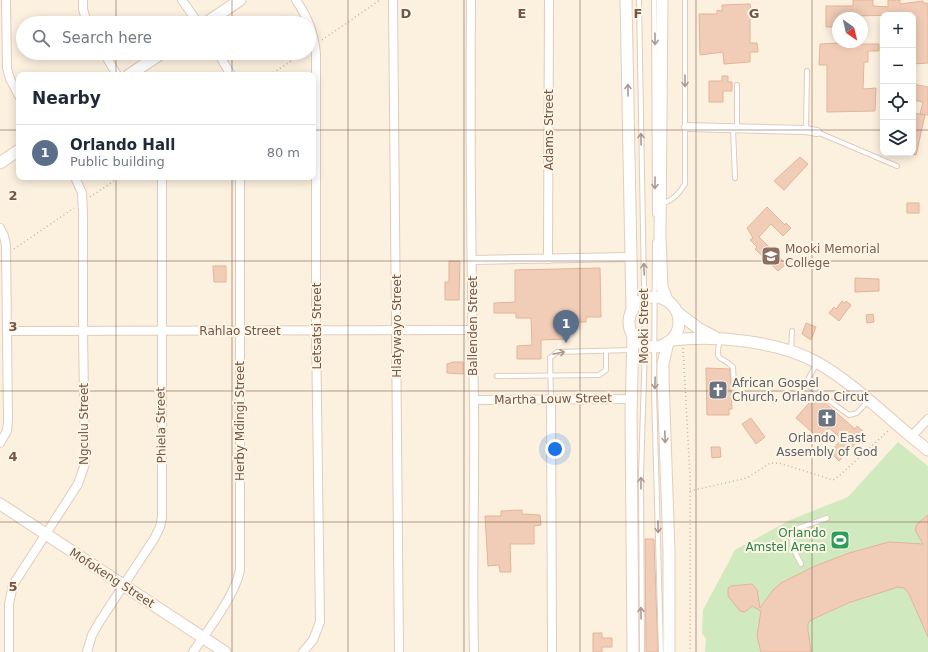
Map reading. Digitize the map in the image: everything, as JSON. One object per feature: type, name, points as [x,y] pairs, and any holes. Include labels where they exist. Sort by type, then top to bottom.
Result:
[{"type":"main road","points":[[216,16],[240,0]]},
{"type":"main road","name":"Mooki Street","points":[[626,0],[632,311]]},
{"type":"main road","name":"Mooki Street","points":[[662,0],[662,287],[667,300]]},
{"type":"main road","points":[[134,72],[152,60]]},
{"type":"main road","points":[[0,163],[16,152]]},
{"type":"main road","points":[[719,338],[698,328],[678,313],[667,300],[650,298],[639,302],[632,311],[630,319],[633,335],[650,346],[684,338],[719,338],[791,352],[817,363],[837,375],[928,450]]},
{"type":"main road","points":[[670,341],[679,327],[678,313]]},
{"type":"main road","name":"Mooki Street","points":[[633,335],[633,399],[631,413],[633,652]]},
{"type":"main road","name":"Mooki Street","points":[[669,652],[669,552],[663,364],[670,341]]},
{"type":"main road","name":"Mofokeng Street","points":[[0,504],[225,652]]},
{"type":"street","points":[[6,0],[7,68],[16,90]]},
{"type":"street","points":[[83,0],[85,16]]},
{"type":"street","points":[[182,0],[193,16]]},
{"type":"street","name":"Letsatsi Street","points":[[296,0],[307,16]]},
{"type":"street","name":"Hlatywayo Street","points":[[393,0],[399,652]]},
{"type":"street","name":"Ballenden Street","points":[[471,0],[473,260],[471,330],[474,400],[474,652]]},
{"type":"street","name":"Adams Street","points":[[548,259],[549,0]]},
{"type":"street","points":[[108,60],[115,72]]},
{"type":"street","points":[[222,60],[229,72]]},
{"type":"street","name":"Letsatsi Street","points":[[315,60],[315,72]]},
{"type":"street","points":[[686,127],[806,130],[817,132]]},
{"type":"street","name":"Ngculu Street","points":[[9,652],[9,604],[13,585],[78,484],[85,464],[83,202],[82,193],[76,180]]},
{"type":"street","name":"Phiela Street","points":[[87,652],[92,635],[154,539],[160,527],[162,517],[162,180]]},
{"type":"street","name":"Herby Mdingi Street","points":[[193,652],[238,581],[240,570],[240,180]]},
{"type":"street","name":"Letsatsi Street","points":[[304,652],[313,640],[320,622],[315,180]]},
{"type":"street","points":[[0,228],[4,236],[6,254],[8,331],[8,420],[7,431],[0,443]]},
{"type":"street","points":[[473,260],[630,257]]},
{"type":"street","name":"Rahlao Street","points":[[8,331],[471,330]]},
{"type":"street","name":"Martha Louw Street","points":[[474,400],[633,399]]},
{"type":"street","points":[[551,400],[552,652]]},
{"type":"street","points":[[912,438],[928,419]]},
{"type":"lane","name":"Mooki Street","points":[[639,0],[650,298],[650,346],[654,392],[661,652]]},
{"type":"lane","name":"Mooki Street","points":[[642,652],[641,475],[650,346],[654,0]]},
{"type":"lane","points":[[661,204],[673,199],[680,192],[684,184],[686,127],[685,0]]},
{"type":"lane","points":[[806,130],[808,71]]},
{"type":"lane","points":[[735,178],[737,85]]},
{"type":"lane","points":[[817,132],[897,166]]},
{"type":"lane","points":[[791,352],[792,331]]},
{"type":"lane","points":[[719,338],[717,353],[720,359],[733,367],[734,385]]},
{"type":"lane","points":[[551,400],[550,358],[557,352],[633,350]]},
{"type":"lane","points":[[497,376],[599,375],[606,370],[606,351]]},
{"type":"lane","points":[[817,363],[807,381],[809,386],[849,415],[857,413],[868,401]]},
{"type":"lane","points":[[801,564],[793,548],[791,536],[799,528],[826,518]]},
{"type":"path","points":[[316,43],[380,0]]},
{"type":"path","points":[[274,72],[292,60]]},
{"type":"path","points":[[6,254],[116,180]]},
{"type":"path","points":[[684,338],[683,362],[690,491],[690,652]]},
{"type":"path","points":[[690,491],[747,478],[770,463],[779,463],[832,480],[838,477],[895,424]]},
{"type":"green space","name":"Orlando Amstel Arena","points":[[898,442],[928,466],[928,652],[705,652],[706,638],[702,634],[703,610],[735,550],[790,520],[848,497]]},
{"type":"building","points":[[853,0],[873,0],[873,6],[888,7],[888,0],[900,0],[900,4],[923,1],[923,3],[928,4],[928,63],[916,64],[916,12],[880,12],[880,15],[868,16],[868,12],[832,12],[832,27],[826,27],[826,6],[853,6]]},
{"type":"building","points":[[750,4],[751,9],[756,8],[756,17],[750,17],[750,43],[757,43],[758,52],[750,52],[750,62],[724,64],[723,52],[700,55],[699,14],[717,14],[717,10],[722,11],[722,5]]},
{"type":"building","points":[[832,43],[832,48],[868,48],[868,44],[879,44],[879,51],[868,51],[868,62],[864,62],[863,89],[876,88],[875,111],[827,112],[827,65],[819,65],[820,44]]},
{"type":"building","points":[[722,76],[728,76],[728,82],[732,82],[732,91],[723,91],[723,102],[709,102],[709,81],[722,81]]},
{"type":"building","points":[[916,85],[928,87],[928,115],[920,114],[923,102],[916,101]]},
{"type":"building","points":[[916,114],[925,115],[916,155]]},
{"type":"building","points":[[800,157],[808,164],[784,190],[774,181]]},
{"type":"building","points":[[907,203],[919,203],[919,213],[907,213]]},
{"type":"building","points":[[767,207],[785,225],[786,223],[791,228],[783,236],[771,224],[759,237],[786,264],[778,271],[755,249],[757,247],[750,240],[753,238],[747,228]]},
{"type":"building","points":[[449,261],[460,261],[459,300],[445,300],[445,282],[449,282]]},
{"type":"building","points":[[213,266],[226,266],[226,282],[214,282]]},
{"type":"building","points":[[600,268],[601,317],[586,317],[586,322],[568,322],[568,339],[541,340],[541,359],[517,359],[517,346],[532,345],[531,318],[516,318],[516,313],[494,313],[494,303],[515,302],[515,270]]},
{"type":"building","points":[[855,278],[879,279],[879,291],[855,292]]},
{"type":"building","points":[[842,301],[845,303],[846,301],[851,305],[839,321],[829,313],[834,307],[836,309]]},
{"type":"building","points":[[873,314],[874,322],[867,323],[866,315]]},
{"type":"building","points":[[806,323],[816,327],[811,340],[802,334]]},
{"type":"building","points":[[453,362],[463,362],[463,374],[447,373],[447,364]]},
{"type":"building","points":[[706,368],[730,369],[732,409],[729,409],[729,415],[707,415]]},
{"type":"building","points":[[816,395],[855,429],[857,426],[865,433],[839,461],[830,452],[842,439],[829,428],[820,439],[796,418]]},
{"type":"building","points":[[751,418],[765,437],[756,444],[742,424]]},
{"type":"building","points":[[711,447],[720,447],[721,457],[712,458]]},
{"type":"building","points":[[522,510],[522,514],[540,515],[541,525],[534,526],[534,544],[510,544],[511,572],[500,572],[499,565],[488,566],[485,516],[501,516],[501,511]]},
{"type":"building","points":[[928,515],[928,637],[909,594],[904,588],[898,587],[848,603],[811,620],[808,623],[808,630],[811,652],[761,652],[757,636],[761,611],[752,606],[745,612],[740,611],[728,596],[728,588],[731,586],[752,584],[757,590],[760,608],[773,590],[781,583],[815,566],[849,553],[889,542],[923,544],[915,530],[917,524]]},
{"type":"building","points":[[645,539],[654,539],[658,652],[646,652]]},
{"type":"building","points":[[593,633],[602,633],[602,638],[612,638],[612,647],[602,647],[602,652],[593,652]]},
{"type":"place","name":"Mooki Memorial College","points":[[771,256]]},
{"type":"place","name":"Orlando Hall","points":[[566,343]]},
{"type":"place","name":"African Gospel Church, Orlando Circut","points":[[718,390]]},
{"type":"place","name":"Orlando East Assembly of God","points":[[827,418]]},
{"type":"place","name":"Orlando Amstel Arena","points":[[840,540]]}]
